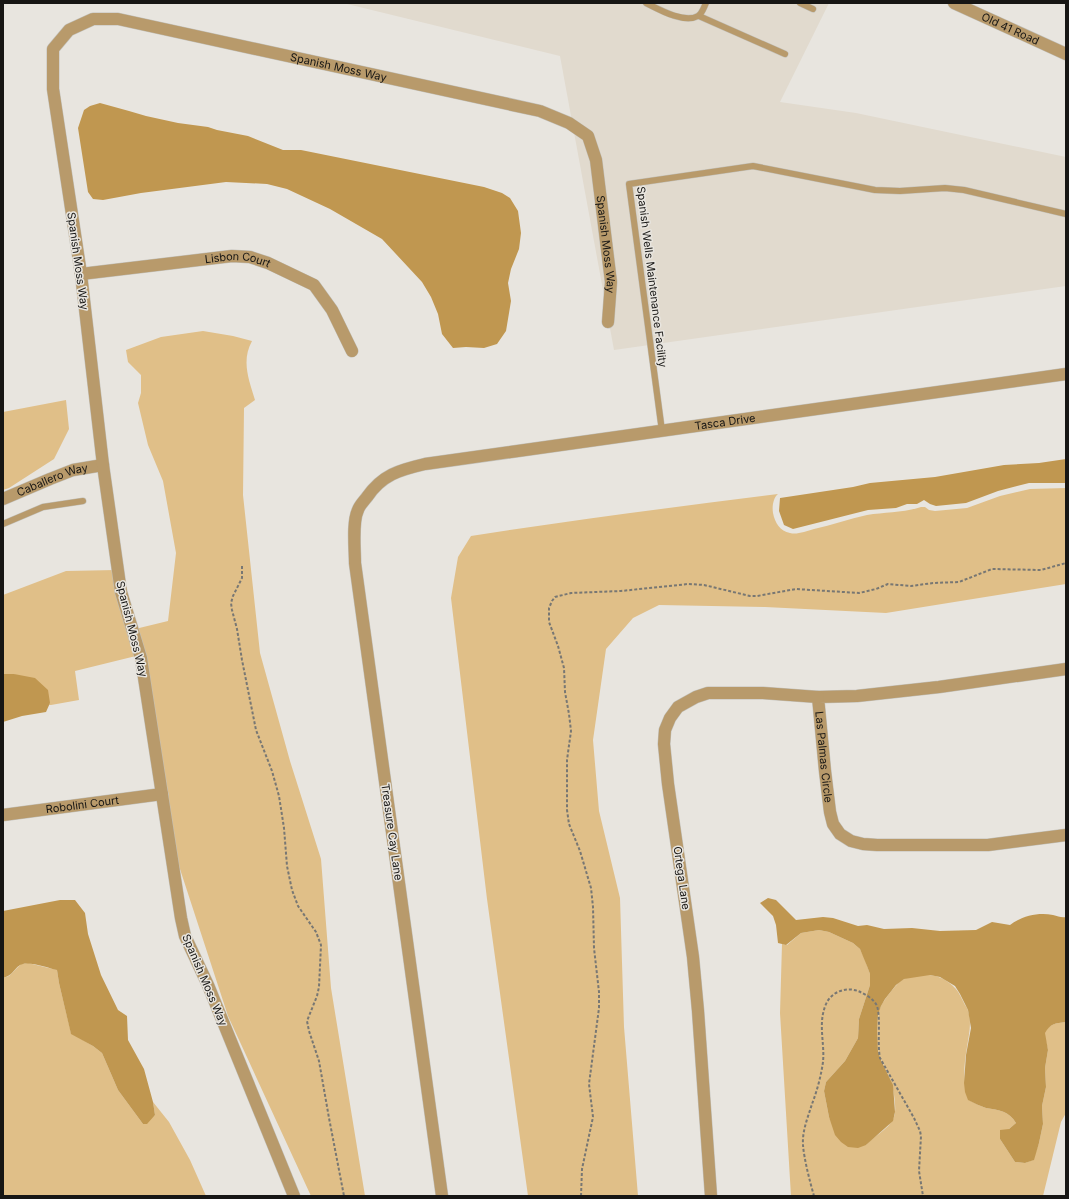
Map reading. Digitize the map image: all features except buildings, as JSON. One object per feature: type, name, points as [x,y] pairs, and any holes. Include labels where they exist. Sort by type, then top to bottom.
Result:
[{"type":"street","name":"Old 41 Road","points":[[954,3],[1066,54]]},
{"type":"street","name":"Spanish Moss Way","points":[[294,1196],[208,985],[185,936],[181,918],[141,658],[121,592],[103,465],[81,274],[53,89],[53,49],[69,30],[93,19],[118,18],[540,111],[569,123],[588,136],[596,160],[611,282],[608,322]]},
{"type":"street","name":"Lisbon Court","points":[[81,274],[232,256],[256,259],[268,263],[314,285],[332,310],[352,351]]},
{"type":"street","name":"Tasca Drive","points":[[386,478],[409,468],[425,464],[1066,374]]},
{"type":"street","name":"Caballero Way","points":[[3,499],[72,470],[103,465]]},
{"type":"street","name":"Treasure Cay Lane","points":[[386,478],[380,481],[357,510],[354,531],[355,563],[442,1196]]},
{"type":"street","name":"Las Palmas Circle","points":[[1066,669],[939,687],[857,696],[818,697],[824,771],[830,812],[833,824],[840,834],[851,841],[877,845],[988,845],[1066,835]]},
{"type":"street","name":"Ortega Lane","points":[[711,1196],[693,957],[668,784],[664,744],[665,730],[670,718],[678,707],[696,696],[708,693],[818,697]]},
{"type":"street","name":"Robolini Court","points":[[3,815],[162,794]]},
{"type":"lane","points":[[646,3],[676,17],[692,18],[699,16],[785,54]]},
{"type":"lane","points":[[699,16],[706,3]]},
{"type":"lane","points":[[800,3],[813,9]]},
{"type":"lane","name":"Spanish Wells Maintenance Facility","points":[[662,431],[629,184],[753,166],[874,190],[900,191],[945,188],[964,190],[1066,214]]},
{"type":"lane","points":[[3,524],[43,507],[83,501]]},
{"type":"path","points":[[581,1196],[582,1169],[593,1117],[589,1084],[599,1008],[599,988],[594,948],[591,888],[580,851],[569,824],[567,810],[567,760],[570,739],[570,723],[565,692],[564,668],[558,646],[548,622],[549,608],[552,601],[560,595],[571,593],[621,591],[688,584],[704,585],[750,596],[796,589],[859,593],[876,589],[888,584],[911,586],[933,583],[954,583],[992,570],[1041,570],[1066,563]]},
{"type":"path","points":[[242,566],[242,578],[233,596],[231,604],[256,730],[272,771],[279,796],[284,828],[286,866],[292,890],[298,906],[316,932],[321,945],[318,991],[307,1020],[308,1031],[320,1061],[344,1196]]},
{"type":"path","points":[[814,1196],[803,1146],[803,1135],[823,1061],[821,1027],[825,1009],[830,997],[835,993],[847,990],[857,991],[864,994],[874,1001],[878,1008],[878,1047],[880,1058],[914,1118],[921,1136],[918,1167],[923,1196]]},
{"type":"shaded area","points":[[343,3],[829,3],[780,102],[856,113],[1066,157],[1066,286],[614,350],[560,56]]},
{"type":"shaded area","points":[[100,103],[146,116],[248,136],[283,150],[301,150],[484,187],[502,193],[510,198],[518,211],[521,233],[519,249],[511,269],[508,283],[511,301],[506,331],[497,344],[484,348],[453,348],[442,334],[438,314],[431,297],[422,282],[382,239],[330,209],[287,189],[267,184],[226,182],[141,193],[103,200],[93,199],[88,192],[78,128],[84,110],[90,106]]},
{"type":"shaded area","points":[[203,331],[252,341],[247,356],[247,370],[255,400],[244,408],[243,495],[260,653],[290,761],[321,859],[331,988],[365,1196],[311,1196],[228,1016],[179,866],[144,654],[75,671],[79,700],[51,705],[49,705],[50,703],[14,674],[3,674],[3,595],[66,571],[116,570],[131,630],[168,621],[176,553],[163,481],[148,445],[138,403],[141,393],[141,375],[128,362],[126,350],[161,337]]},
{"type":"shaded area","points":[[66,400],[69,429],[54,459],[9,488],[3,490],[3,412]]},
{"type":"shaded area","points":[[1066,459],[1066,483],[1029,483],[998,491],[966,503],[936,506],[924,500],[917,504],[907,504],[896,508],[868,510],[793,529],[784,525],[779,511],[780,498],[870,483],[935,477],[1004,465],[1039,463]]},
{"type":"shaded area","points":[[1066,488],[1066,584],[886,613],[765,607],[659,605],[633,618],[606,649],[593,740],[599,811],[620,898],[624,1027],[638,1196],[528,1196],[487,899],[451,598],[458,557],[471,536],[586,519],[778,494],[773,505],[775,520],[778,526],[786,532],[796,534],[867,515],[921,507],[935,511],[967,508],[1000,496],[1030,489]]},
{"type":"shaded area","points":[[3,674],[14,674],[35,678],[48,690],[50,703],[46,712],[22,716],[3,722]]},
{"type":"shaded area","points":[[768,898],[776,900],[796,920],[823,917],[833,918],[858,926],[867,925],[884,929],[912,928],[940,931],[976,930],[992,922],[1010,925],[1020,919],[1036,914],[1066,917],[1066,1022],[1053,1024],[1045,1033],[1048,1050],[1045,1068],[1046,1087],[1042,1106],[1043,1124],[1034,1160],[1025,1163],[1015,1162],[1000,1139],[1000,1130],[1009,1129],[1016,1123],[1010,1116],[1003,1112],[986,1108],[968,1100],[964,1083],[966,1055],[971,1028],[968,1010],[955,986],[940,977],[930,975],[904,979],[896,985],[885,999],[878,1015],[878,1051],[893,1085],[895,1112],[893,1121],[866,1145],[858,1148],[848,1147],[841,1142],[835,1135],[829,1117],[824,1091],[826,1082],[845,1061],[858,1038],[859,1019],[870,985],[870,974],[860,949],[853,943],[829,932],[819,930],[801,933],[786,945],[778,943],[776,925],[773,916],[760,903]]},
{"type":"shaded area","points":[[60,900],[75,900],[85,913],[88,934],[101,975],[118,1010],[127,1016],[128,1040],[144,1069],[153,1102],[155,1115],[147,1124],[143,1124],[118,1090],[102,1053],[93,1046],[71,1034],[57,970],[28,963],[20,965],[13,972],[3,978],[3,911]]},
{"type":"shaded area","points":[[819,930],[829,932],[853,943],[860,949],[870,974],[870,985],[859,1019],[858,1038],[845,1061],[826,1082],[824,1091],[829,1117],[833,1126],[866,1145],[888,1126],[894,1117],[895,1104],[893,1089],[878,1048],[878,1023],[881,1006],[890,992],[902,980],[918,975],[935,976],[945,980],[959,993],[968,1009],[970,1020],[964,1067],[964,1081],[967,1094],[969,1100],[986,1108],[1003,1112],[1010,1116],[1016,1123],[1000,1139],[1015,1162],[1025,1163],[1033,1160],[1039,1143],[1043,1124],[1042,1106],[1046,1087],[1045,1068],[1048,1050],[1044,1033],[1053,1024],[1066,1022],[1066,1113],[1061,1122],[1043,1196],[791,1196],[780,1013],[782,944],[787,945],[801,933]]},
{"type":"shaded area","points":[[28,963],[57,970],[71,1033],[102,1053],[118,1090],[143,1124],[155,1115],[153,1102],[169,1122],[190,1160],[206,1196],[3,1196],[3,978],[9,976],[21,964]]}]
